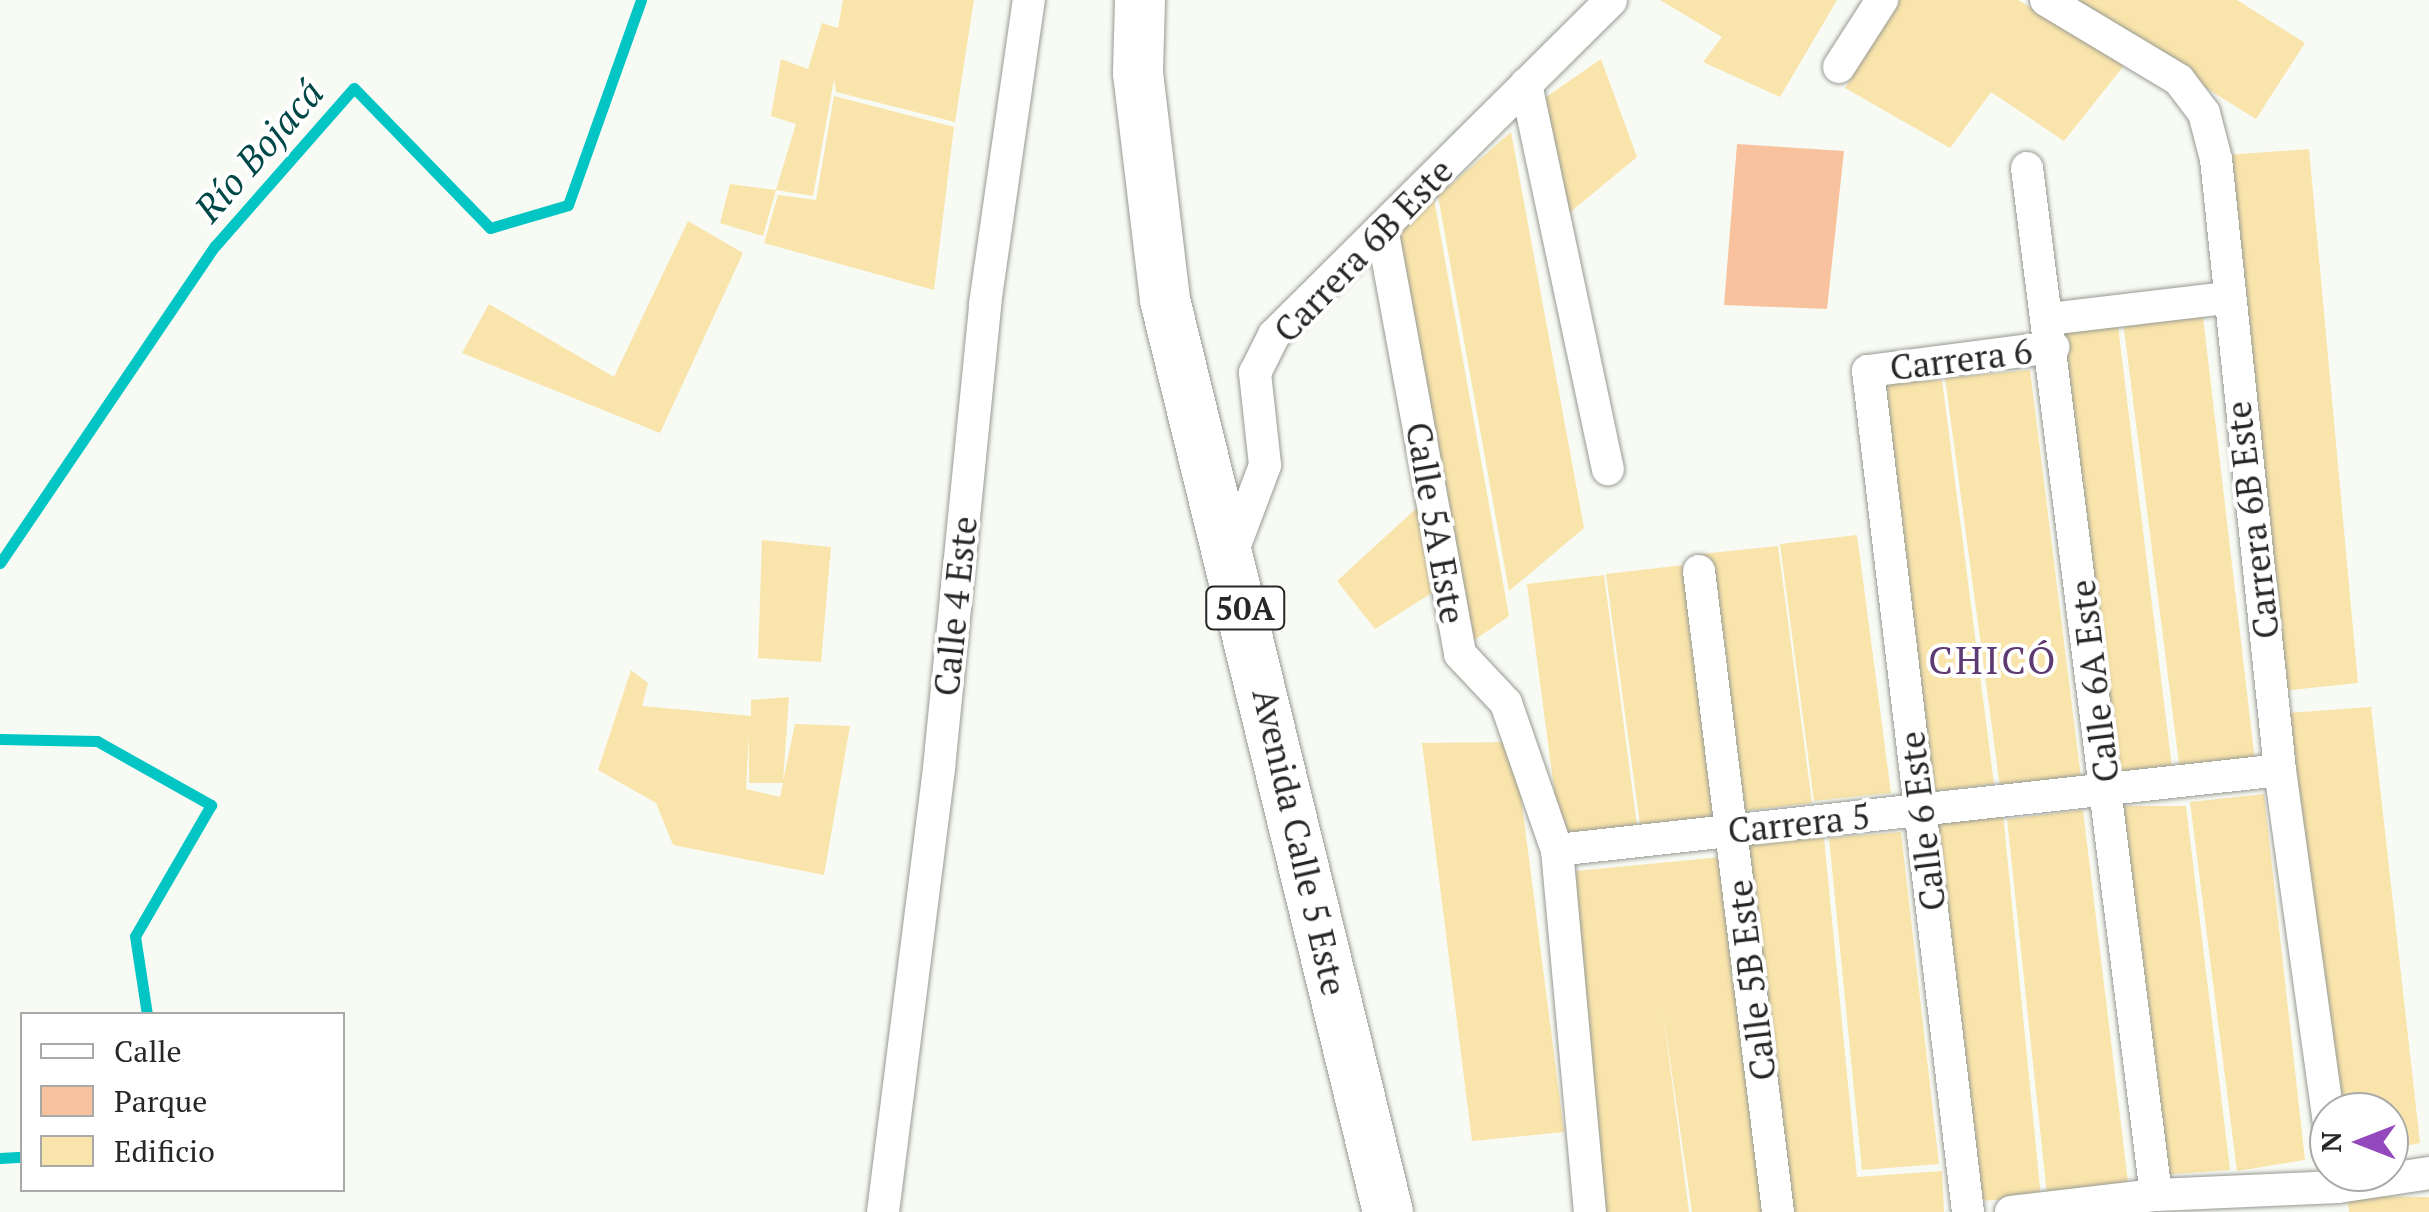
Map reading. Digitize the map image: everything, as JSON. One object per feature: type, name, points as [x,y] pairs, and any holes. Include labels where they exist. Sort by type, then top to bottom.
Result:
[{"type":"main road","name":"Avenida Calle 5 Este","points":[[1140,0],[1138,73],[1165,300],[1232,553],[1388,1212]]},
{"type":"street","name":"Calle 4 Este","points":[[884,1212],[939,768],[985,304],[1029,0]]},
{"type":"street","name":"Carrera 6B Este","points":[[1232,553],[1265,465],[1255,373],[1274,334],[1611,0]]},
{"type":"street","points":[[1839,66],[1882,0]]},
{"type":"street","name":"Carrera 6B Este","points":[[2046,0],[2179,80],[2204,113],[2216,158],[2226,298],[2280,770],[2325,1092]]},
{"type":"street","points":[[1526,84],[1608,468]]},
{"type":"street","name":"Calle 6A Este","points":[[2027,168],[2051,333],[2156,1196]]},
{"type":"street","name":"Calle 5A Este","points":[[1382,228],[1460,654],[1506,703],[1557,850],[1590,1212]]},
{"type":"street","name":"Carrera 6","points":[[1868,371],[2226,298]]},
{"type":"street","name":"Calle 6 Este","points":[[1868,371],[1968,1212]]},
{"type":"street","name":"Calle 5B Este","points":[[1699,570],[1778,1212]]},
{"type":"street","name":"Carrera 5","points":[[1557,850],[2280,770]]},
{"type":"street","points":[[2010,1212],[2156,1196],[2309,1191]]},
{"type":"green space","points":[[1737,144],[1844,151],[1827,309],[1724,305]]},
{"type":"building","points":[[843,0],[974,0],[955,122],[836,92],[834,79],[813,196],[776,190],[796,124],[771,116],[781,59],[808,69],[822,23],[838,28]]},
{"type":"building","points":[[1660,0],[1837,0],[1780,97],[1703,62],[1722,37]]},
{"type":"building","points":[[1899,0],[2018,0],[2126,63],[2064,141],[1991,92],[1950,148],[1845,88]]},
{"type":"building","points":[[2064,0],[2237,0],[2305,43],[2256,119]]},
{"type":"building","points":[[1601,59],[1637,157],[1568,214],[1539,102]]},
{"type":"building","points":[[834,96],[954,127],[934,290],[764,243],[778,195],[816,200]]},
{"type":"building","points":[[1511,132],[1584,528],[1509,591],[1438,196]]},
{"type":"building","points":[[2309,149],[2358,683],[2280,691],[2227,155]]},
{"type":"building","points":[[730,184],[776,190],[763,236],[720,223]]},
{"type":"building","points":[[1434,199],[1509,616],[1463,648],[1390,230]]},
{"type":"building","points":[[688,221],[743,253],[660,433],[462,353],[489,304],[614,377]]},
{"type":"building","points":[[2203,317],[2255,761],[2180,771],[2123,321]]},
{"type":"building","points":[[2118,326],[2172,768],[2114,778],[2057,327]]},
{"type":"building","points":[[2030,370],[2081,778],[2000,787],[1945,378]]},
{"type":"building","points":[[1942,380],[1994,784],[1928,792],[1876,383]]},
{"type":"building","points":[[1421,504],[1435,591],[1375,629],[1337,581]]},
{"type":"building","points":[[1857,535],[1891,793],[1814,801],[1780,544]]},
{"type":"building","points":[[762,540],[831,547],[821,662],[758,658]]},
{"type":"building","points":[[1778,546],[1812,803],[1735,812],[1701,554]]},
{"type":"building","points":[[1684,565],[1717,823],[1641,832],[1606,574]]},
{"type":"building","points":[[1604,575],[1638,833],[1561,842],[1527,584]]},
{"type":"building","points":[[631,670],[648,683],[642,706],[751,716],[751,700],[789,697],[783,781],[795,724],[850,726],[824,875],[673,845],[656,803],[598,770]],"holes":[[[749,735],[749,783],[783,783],[780,797],[746,789]]]},
{"type":"building","points":[[2371,707],[2420,1143],[2409,1145],[2409,1092],[2334,1092],[2287,713]]},
{"type":"building","points":[[1514,742],[1564,1132],[1472,1141],[1422,743]]},
{"type":"building","points":[[2264,794],[2305,1160],[2237,1171],[2190,802]]},
{"type":"building","points":[[2117,806],[2186,806],[2230,1170],[2160,1175]]},
{"type":"building","points":[[2083,810],[2129,1191],[2047,1195],[2007,819]]},
{"type":"building","points":[[2003,814],[2041,1198],[1975,1201],[1930,820]]},
{"type":"building","points":[[1901,832],[1939,1164],[1862,1170],[1829,838]]},
{"type":"building","points":[[1824,838],[1857,1177],[1942,1171],[1944,1212],[1794,1212],[1741,840]]},
{"type":"building","points":[[1721,857],[1764,1212],[1692,1212],[1662,1005],[1689,1212],[1606,1212],[1565,872]]},
{"type":"building","points":[[2347,1196],[2429,1197],[2429,1212],[2349,1212]]},
{"type":"waterway","name":"Río Bojacá","points":[[0,563],[215,246],[354,88],[490,228],[568,205],[641,0]]},
{"type":"waterway","name":"Río Bojacá","points":[[0,739],[97,741],[211,805],[135,936],[147,1012]]},
{"type":"waterway","name":"Río Bojacá","points":[[0,1158],[20,1157]]},
{"type":"district","name":"CHICÓ","points":[[1993,661]]}]
